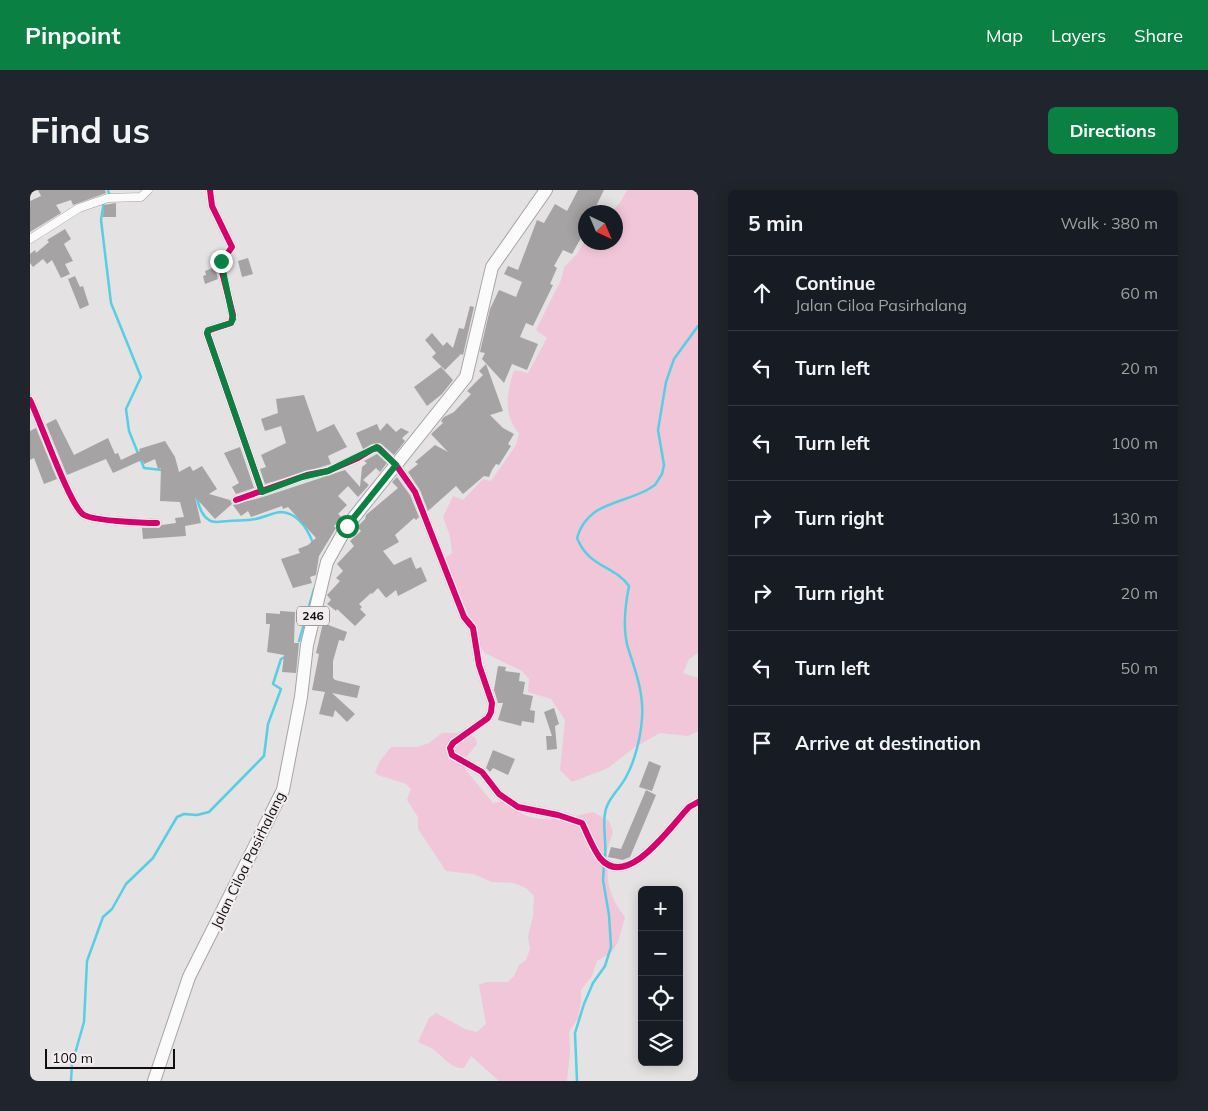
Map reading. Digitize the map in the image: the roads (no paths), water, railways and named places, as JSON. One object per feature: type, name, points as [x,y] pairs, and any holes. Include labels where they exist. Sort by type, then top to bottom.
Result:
[{"type":"main road","name":"Jalan Ciloa Pasirhalang","points":[[154,1081],[189,977],[283,790],[299,706],[307,645],[327,562],[347,526],[466,377],[492,268],[546,190]]},
{"type":"street","points":[[30,239],[79,208],[108,198],[141,197],[148,190]]},
{"type":"street","points":[[210,190],[212,206],[232,247],[220,264],[233,315],[231,323],[208,330],[207,333],[262,492]]},
{"type":"street","points":[[30,400],[59,470],[80,512],[89,516],[138,523],[157,523]]},
{"type":"street","points":[[236,500],[302,477],[328,471],[377,447],[396,465],[415,492],[461,609],[473,628],[479,665],[492,703],[488,718],[452,743],[450,748],[452,755],[482,772],[500,794],[518,807],[558,814],[582,823],[597,853],[612,867],[621,868],[639,860],[689,807],[698,802]]},
{"type":"waterway","points":[[108,190],[110,197]]},
{"type":"waterway","points":[[104,201],[101,220],[111,303],[141,377],[126,409],[129,431],[144,468],[162,470]]},
{"type":"waterway","points":[[605,859],[605,812],[609,802],[626,777],[635,756],[641,725],[642,701],[625,635],[625,610],[629,586],[623,579],[588,555],[577,538],[588,518],[596,511],[647,490],[655,485],[662,474],[664,465],[658,430],[666,382],[674,359],[698,326]]},
{"type":"waterway","points":[[196,496],[204,515],[213,522],[252,520],[278,512],[292,515],[302,523],[313,543]]},
{"type":"waterway","points":[[299,641],[314,589]]},
{"type":"waterway","points":[[71,1081],[72,1064],[84,1022],[87,961],[103,917],[112,909],[126,884],[153,858],[177,817],[184,814],[197,815],[209,812],[264,756],[268,724],[281,689],[273,684],[281,659],[285,657]]},
{"type":"waterway","points":[[577,1081],[575,1033],[584,1004],[593,983],[605,966],[611,947],[609,915],[603,880],[604,864]]}]
